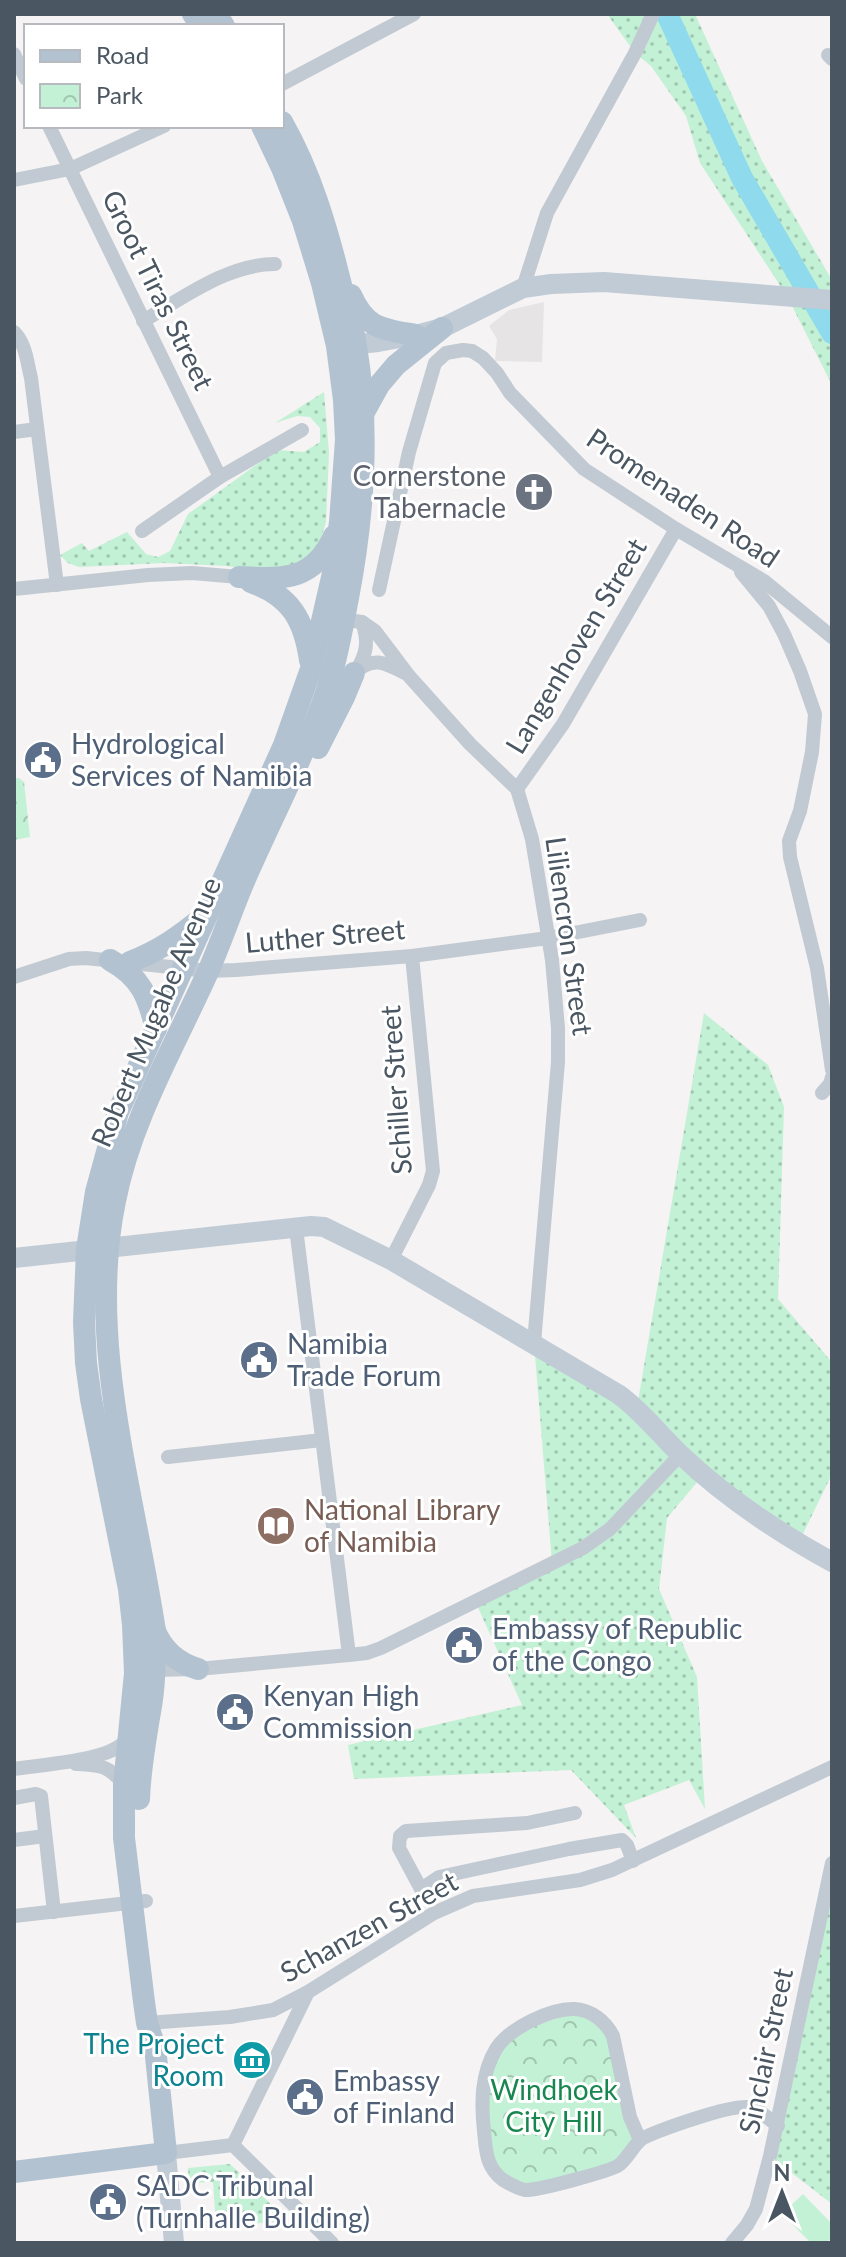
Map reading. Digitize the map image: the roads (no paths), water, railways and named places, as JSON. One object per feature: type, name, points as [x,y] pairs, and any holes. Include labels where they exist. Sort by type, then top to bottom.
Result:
[{"type":"main road","name":"Robert Mugabe Avenue","points":[[166,2153],[139,1903],[124,1838],[124,1785],[134,1694],[129,1589],[91,1399],[84,1322],[97,1248],[122,1166],[149,1096],[208,971],[242,886],[309,738],[328,687],[355,562],[363,502],[363,414],[346,345],[333,253],[324,218],[284,126]]},
{"type":"main road","name":"Robert Mugabe Avenue","points":[[139,1903],[139,1807],[143,1744],[154,1670],[155,1631],[110,1379],[97,1248],[96,1192],[118,1112],[284,745],[311,669],[343,619],[340,522],[346,440],[346,345],[325,294],[303,221],[263,128]]},
{"type":"main road","points":[[333,253],[358,312],[369,322],[390,331],[416,335]]},
{"type":"main road","points":[[363,414],[379,385],[396,365],[442,328]]},
{"type":"main road","points":[[239,577],[293,577],[308,570],[323,557],[340,522]]},
{"type":"main road","points":[[239,577],[271,588],[294,613],[307,641],[311,669]]},
{"type":"main road","points":[[242,886],[258,872],[283,813],[354,673]]},
{"type":"main road","points":[[156,1029],[149,999],[120,961],[155,951],[175,940],[209,912]]},
{"type":"main road","points":[[155,1631],[162,1644],[193,1670]]},
{"type":"main road","points":[[150,1711],[156,1693],[176,1676],[193,1670]]},
{"type":"main road","points":[[16,2176],[166,2153]]},
{"type":"street","points":[[284,83],[414,14]]},
{"type":"street","points":[[523,288],[547,213],[635,53],[653,14]]},
{"type":"street","points":[[14,54],[24,75]]},
{"type":"street","name":"Groot Tiras Street","points":[[50,128],[220,477]]},
{"type":"street","points":[[14,180],[70,169],[160,128]]},
{"type":"street","points":[[143,321],[230,272],[247,266],[275,264]]},
{"type":"street","points":[[346,345],[442,328],[523,288],[551,284],[604,282],[832,300]]},
{"type":"street","points":[[14,332],[25,350],[57,585]]},
{"type":"street","name":"Promenaden Road","points":[[379,590],[409,452],[435,363],[446,353],[472,351],[483,358],[510,393],[584,469],[764,581],[832,637]]},
{"type":"street","points":[[14,432],[37,429]]},
{"type":"street","points":[[142,531],[220,477],[302,430]]},
{"type":"street","name":"Langenhoven Street","points":[[517,789],[563,724],[676,529]]},
{"type":"street","points":[[730,560],[769,606],[800,671],[815,714],[812,752],[800,811],[789,841],[790,857],[817,968],[832,1070]]},
{"type":"street","points":[[14,589],[148,575],[192,573],[239,577]]},
{"type":"street","points":[[343,619],[366,635],[364,658],[354,673]]},
{"type":"street","name":"Liliencron Street","points":[[343,619],[375,631],[409,676],[470,744],[517,789],[532,839],[557,1004],[558,1062],[534,1343]]},
{"type":"street","name":"Liliencron Street","points":[[354,673],[364,664],[373,662],[392,666],[409,676]]},
{"type":"street","name":"Luther Street","points":[[14,977],[69,959],[86,958],[208,971],[412,956],[548,938],[640,920]]},
{"type":"street","name":"Schiller Street","points":[[391,1260],[433,1171],[412,956]]},
{"type":"street","points":[[822,1093],[832,1077]]},
{"type":"street","points":[[14,1258],[324,1227],[391,1260],[618,1394],[636,1407],[681,1454],[738,1502],[832,1562]]},
{"type":"street","points":[[296,1228],[349,1655]]},
{"type":"street","points":[[168,1457],[322,1440]]},
{"type":"street","points":[[134,1694],[139,1680],[154,1670],[193,1670],[367,1653],[399,1640],[583,1548],[610,1529],[681,1454]]},
{"type":"street","points":[[14,1769],[111,1751],[130,1736]]},
{"type":"street","points":[[59,1763],[108,1768],[124,1785]]},
{"type":"street","name":"Schanzen Street","points":[[154,2023],[273,2010],[308,1992],[434,1913],[473,1896],[580,1880],[633,1861],[832,1767]]},
{"type":"street","points":[[14,1798],[41,1796],[54,1912]]},
{"type":"street","points":[[434,1913],[399,1848],[402,1832],[527,1823],[575,1813]]},
{"type":"street","points":[[14,1840],[45,1836]]},
{"type":"street","points":[[421,1889],[439,1877],[622,1840],[633,1861]]},
{"type":"street","name":"Sinclair Street","points":[[732,2243],[756,2209],[778,2126],[832,1863]]},
{"type":"street","points":[[14,1916],[139,1903]]},
{"type":"street","points":[[233,2145],[308,1992]]},
{"type":"street","points":[[640,2140],[626,2103],[613,2036],[599,2018],[574,2009],[549,2015],[514,2030],[497,2046],[490,2061],[481,2100],[488,2165],[504,2181],[525,2190],[591,2176],[617,2167],[640,2140],[728,2108],[751,2107],[778,2126]]},
{"type":"street","points":[[166,2153],[233,2145]]},
{"type":"street","points":[[233,2145],[332,2243]]},
{"type":"street","name":"Robert Mugabe Avenue","points":[[166,2153],[174,2243]]},
{"type":"waterway","points":[[667,14],[742,178],[832,333]]},
{"type":"place","name":"Cornerstone Tabernacle","points":[[534,492]]},
{"type":"place","name":"Hydrological Services of Namibia","points":[[43,760]]},
{"type":"place","name":"Namibia Trade Forum","points":[[259,1360]]},
{"type":"place","name":"National Library of Namibia","points":[[276,1526]]},
{"type":"place","name":"Embassy of Republic of the Congo","points":[[464,1645]]},
{"type":"place","name":"Kenyan High Commission","points":[[235,1712]]},
{"type":"place","name":"The Project Room","points":[[252,2060]]},
{"type":"place","name":"Embassy of Finland","points":[[305,2097]]},
{"type":"place","name":"SADC Tribunal (Turnhalle Building)","points":[[108,2202]]},
{"type":"park label","name":"Windhoek City Hill","points":[[554,2106]]}]
